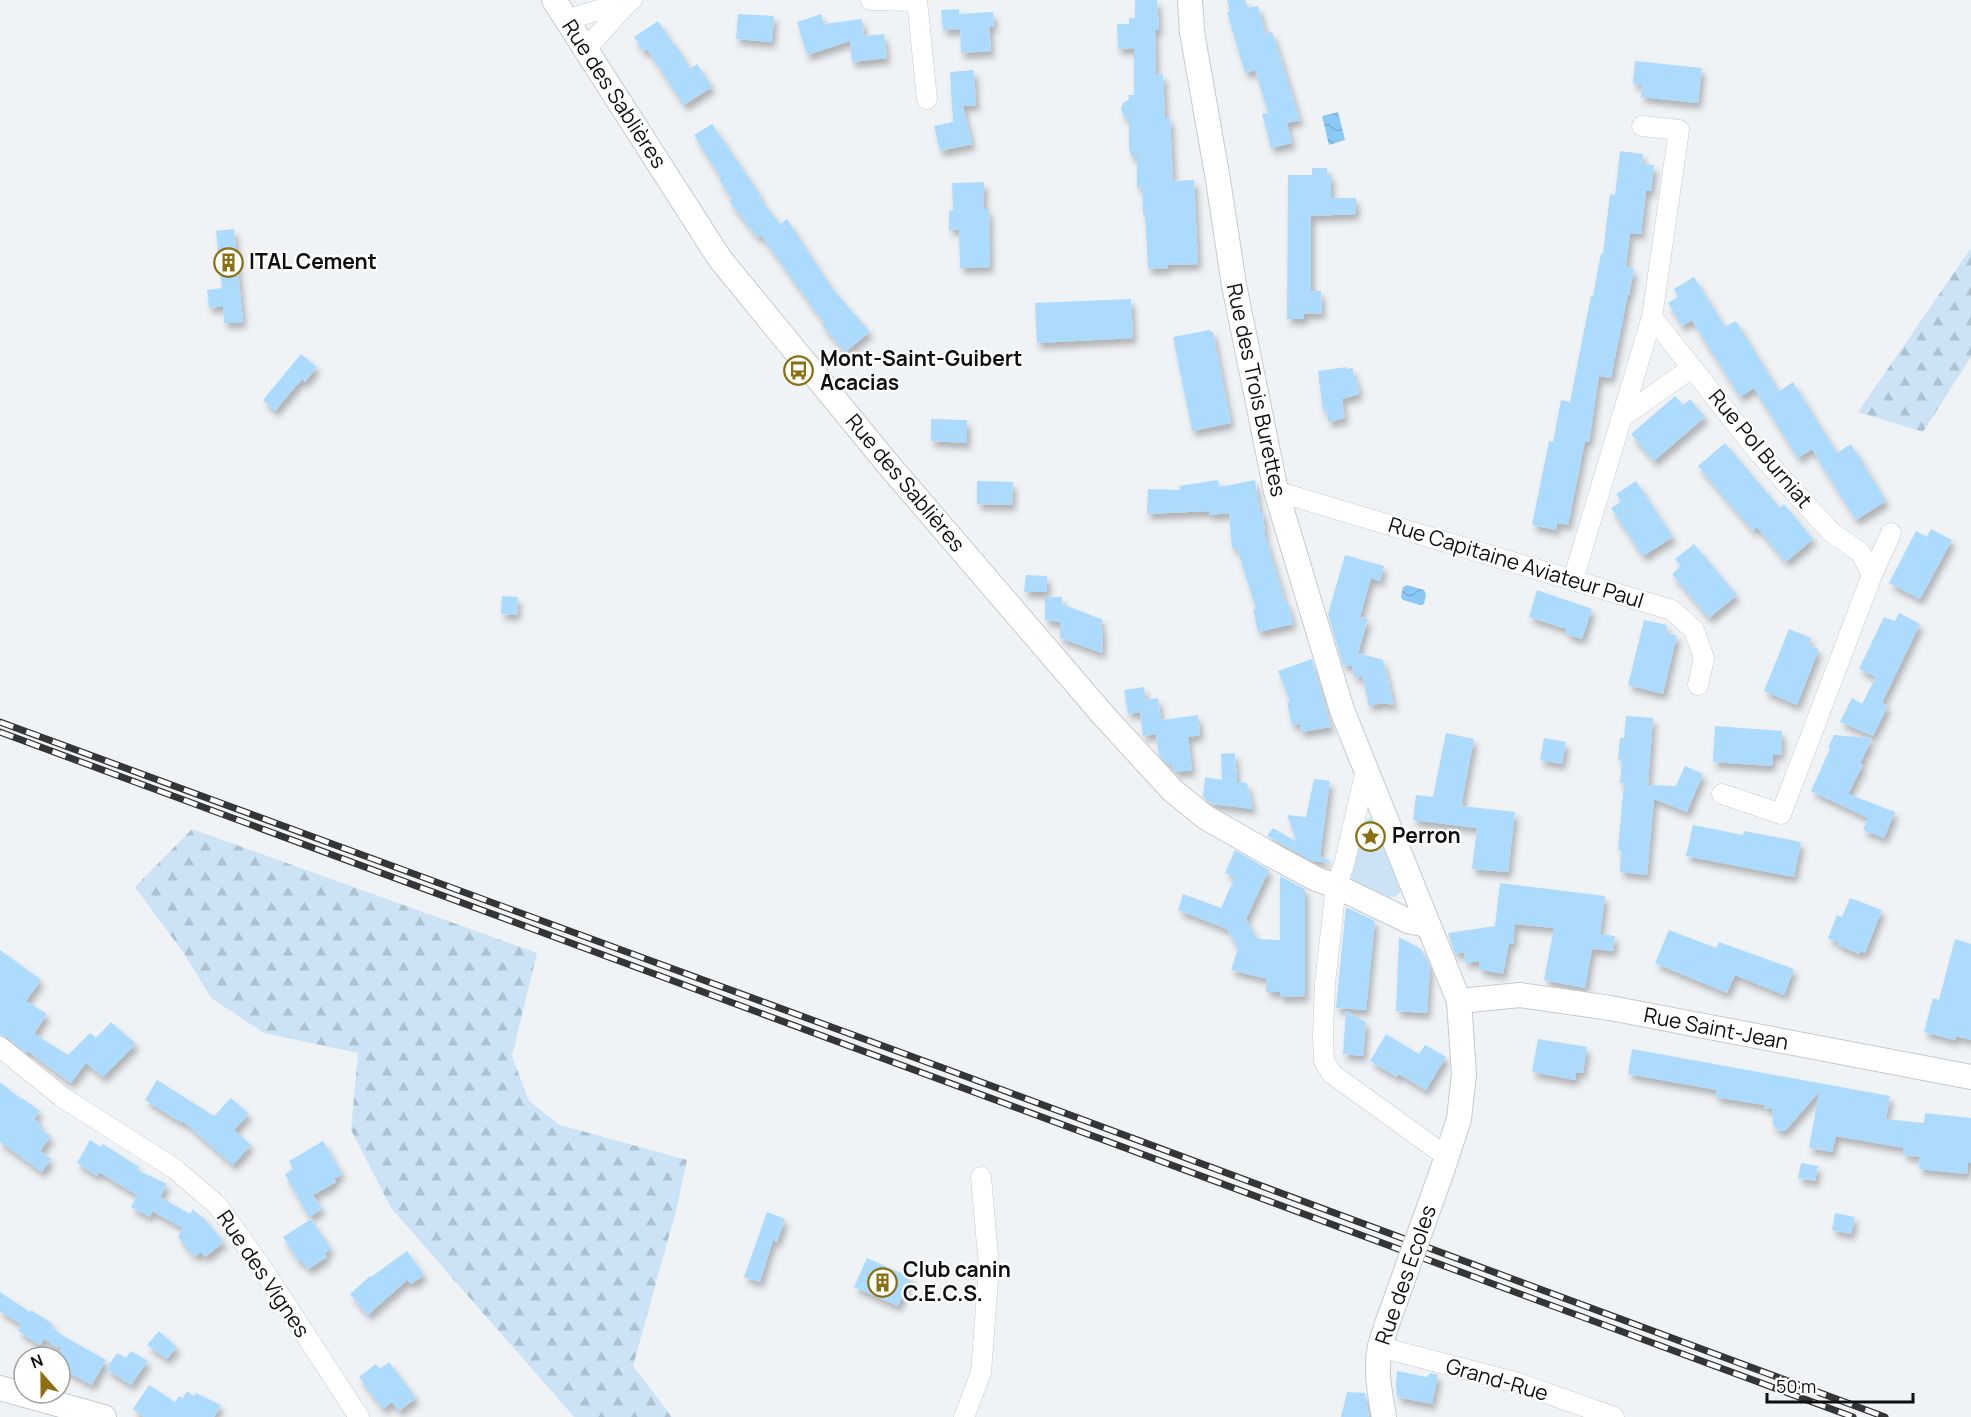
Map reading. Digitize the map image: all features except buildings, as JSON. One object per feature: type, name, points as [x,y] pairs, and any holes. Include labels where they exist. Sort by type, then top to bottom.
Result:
[{"type":"street","points":[[871,0],[917,0],[927,99]]},
{"type":"street","name":"Rue des Trois Burettes","points":[[1190,0],[1192,32],[1234,285],[1276,491],[1342,710],[1401,854],[1427,925]]},
{"type":"street","points":[[560,10],[630,1]]},
{"type":"street","points":[[586,50],[630,1]]},
{"type":"street","name":"Rue des Sablières","points":[[560,10],[720,259],[887,463],[1104,716],[1172,790],[1205,817],[1316,879],[1336,886],[1408,921],[1427,925]]},
{"type":"street","points":[[1573,580],[1652,317],[1679,130],[1642,126]]},
{"type":"street","name":"Rue Pol Burniat","points":[[1652,317],[1759,453],[1831,532],[1861,553],[1872,575]]},
{"type":"street","points":[[1622,417],[1692,368]]},
{"type":"street","name":"Rue Capitaine Aviateur Paul","points":[[1276,491],[1672,610],[1694,630],[1704,658],[1698,685]]},
{"type":"street","points":[[1722,794],[1781,814],[1872,575],[1891,533]]},
{"type":"street","points":[[1366,770],[1344,865],[1336,886],[1325,983],[1324,1061],[1332,1074],[1444,1163]]},
{"type":"street","name":"Rue des Ecoles","points":[[1384,1417],[1379,1384],[1380,1347],[1459,1119],[1464,1074],[1459,1001],[1427,925]]},
{"type":"street","name":"Rue Saint-Jean","points":[[1459,1001],[1520,995],[1610,1008],[1971,1077]]},
{"type":"street","name":"Rue des Vignes","points":[[0,1047],[62,1097],[175,1169],[218,1206],[262,1268],[359,1417]]},
{"type":"street","points":[[964,1417],[981,1373],[989,1267],[981,1177]]},
{"type":"street","name":"Grand-Rue","points":[[1380,1347],[1518,1383],[1614,1417]]},
{"type":"street","points":[[0,1388],[104,1417]]},
{"type":"green space","points":[[1971,248],[1971,357],[1923,432],[1858,412]]},
{"type":"green space","points":[[1371,817],[1375,818],[1401,890],[1398,895],[1390,898],[1353,883],[1350,872],[1362,823]]},
{"type":"green space","points":[[192,829],[537,953],[512,1056],[529,1101],[560,1125],[687,1160],[676,1211],[633,1366],[672,1417],[574,1417],[391,1208],[351,1130],[358,1053],[264,1033],[211,998],[185,955],[135,887]]},
{"type":"water","points":[[1338,112],[1345,140],[1329,145],[1322,116]]},
{"type":"water","points":[[1407,585],[1424,590],[1426,594],[1424,604],[1403,600],[1401,597],[1403,587]]},
{"type":"railway","points":[[0,722],[1885,1417]]},
{"type":"railway","points":[[0,732],[1853,1417]]},
{"type":"place","name":"ITAL Cement","points":[[228,262]]},
{"type":"place","name":"Mont-Saint-Guibert Acacias","points":[[799,371]]},
{"type":"place","name":"Perron","points":[[1371,836]]},
{"type":"place","name":"Club canin C.E.C.S.","points":[[882,1282]]}]
